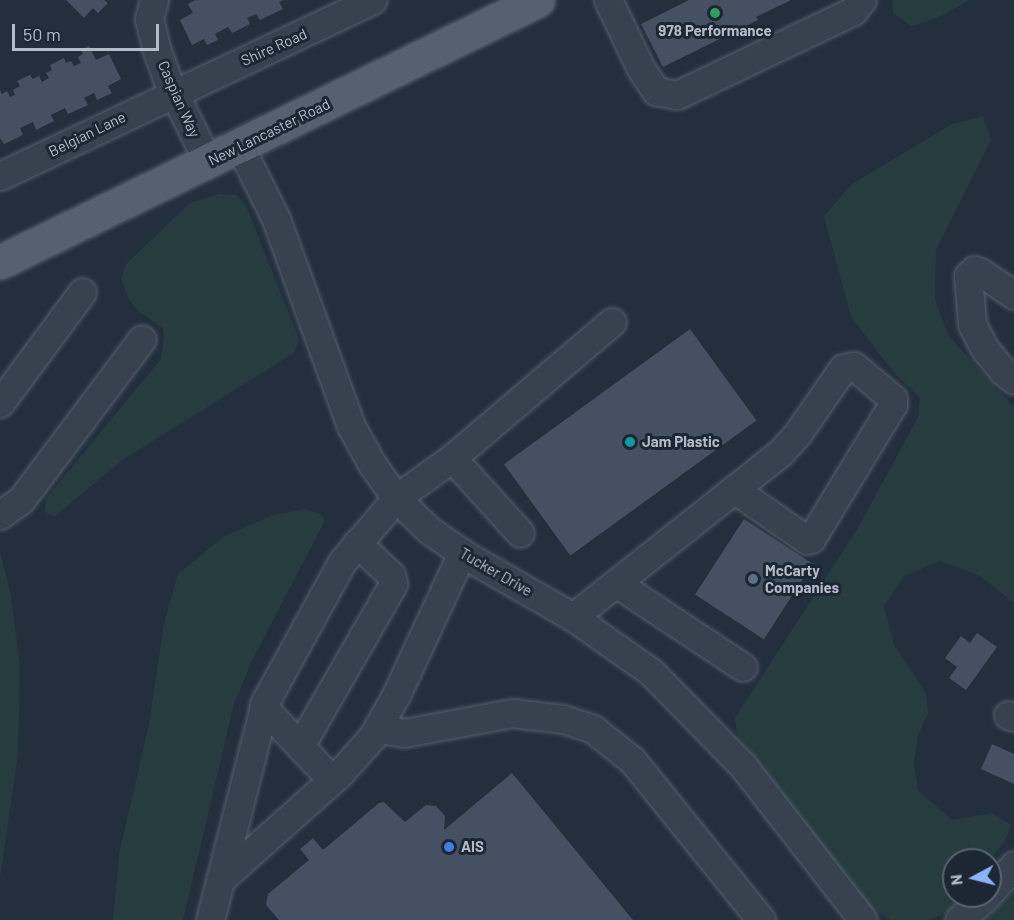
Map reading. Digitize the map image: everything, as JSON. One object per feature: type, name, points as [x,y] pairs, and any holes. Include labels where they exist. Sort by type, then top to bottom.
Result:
[{"type":"main road","name":"New Lancaster Road","points":[[0,262],[538,0]]},
{"type":"street","name":"Caspian Way","points":[[154,0],[149,19],[156,48],[208,162]]},
{"type":"street","name":"Shire Road","points":[[175,93],[372,0]]},
{"type":"street","points":[[608,0],[641,69],[656,91],[677,95],[853,11],[862,0]]},
{"type":"street","name":"Belgian Lane","points":[[0,176],[175,93]]},
{"type":"street","name":"Tucker Drive","points":[[240,147],[276,219],[351,426],[372,464],[396,498],[429,530],[462,553],[573,617],[651,672],[714,733],[743,766],[862,920]]},
{"type":"street","points":[[1014,295],[980,272],[974,270],[968,276],[972,324],[985,349],[1003,371],[1014,380]]},
{"type":"street","points":[[0,403],[82,292]]},
{"type":"street","points":[[210,920],[263,707],[305,626],[342,562],[396,498],[452,458],[612,322]]},
{"type":"street","points":[[0,515],[21,500],[142,339]]},
{"type":"street","points":[[573,617],[790,443],[843,368],[854,366],[893,399],[893,404],[811,539],[807,540],[734,489]]},
{"type":"street","points":[[452,458],[520,533]]},
{"type":"street","points":[[300,746],[393,584],[391,575],[357,543]]},
{"type":"street","points":[[220,880],[332,780],[357,755],[380,725],[462,553]]},
{"type":"street","points":[[616,583],[743,667]]},
{"type":"street","points":[[263,707],[332,780]]},
{"type":"street","points":[[380,725],[392,731],[404,733],[512,713],[563,719],[593,729],[632,760],[761,920]]},
{"type":"street","points":[[1002,878],[1014,865]]},
{"type":"street","points":[[959,920],[973,908]]},
{"type":"green space","points":[[892,0],[970,0],[937,18],[911,26],[893,13]]},
{"type":"green space","points":[[983,116],[991,140],[936,250],[935,299],[948,335],[1014,407],[1014,603],[980,576],[940,561],[904,576],[884,606],[894,645],[926,693],[928,713],[918,735],[914,762],[918,790],[952,820],[992,813],[1011,825],[999,848],[942,848],[942,908],[952,908],[950,911],[929,920],[891,920],[869,907],[737,734],[735,718],[858,528],[918,417],[920,398],[895,374],[851,317],[824,216],[852,184],[952,124]]},
{"type":"green space","points":[[219,194],[236,195],[245,203],[299,339],[294,353],[121,461],[54,517],[44,511],[47,497],[161,359],[163,328],[138,311],[128,298],[121,279],[126,264],[190,203]]},
{"type":"green space","points":[[305,509],[321,514],[325,520],[252,661],[234,704],[183,920],[113,920],[119,854],[149,724],[164,623],[178,574],[223,537],[273,515]]},
{"type":"green space","points":[[0,551],[10,591],[20,664],[18,754],[0,879]]},
{"type":"green space","points":[[1014,891],[1014,920],[984,920],[998,908],[1002,908],[1002,904]]},
{"type":"building","points":[[66,0],[104,0],[108,3],[98,13],[93,8],[84,18]]},
{"type":"building","points":[[195,0],[284,0],[279,2],[283,9],[260,20],[256,14],[247,18],[250,24],[232,33],[228,27],[215,34],[218,40],[207,45],[204,39],[192,45],[180,20],[193,13],[188,4]]},
{"type":"building","points":[[689,0],[791,0],[756,17],[758,20],[663,67],[641,24]]},
{"type":"building","points":[[89,46],[96,60],[109,54],[121,79],[108,86],[112,93],[97,100],[94,93],[84,98],[88,105],[68,114],[65,108],[51,115],[54,121],[36,130],[33,122],[20,128],[23,135],[4,144],[0,138],[0,90],[2,94],[7,91],[10,97],[15,95],[13,90],[20,86],[17,81],[30,75],[33,79],[39,76],[42,82],[49,78],[46,73],[52,70],[50,65],[64,58],[66,63],[71,61],[74,66],[81,63],[78,57],[83,54],[81,50]]},
{"type":"building","name":"Jam Plastic","points":[[690,329],[756,420],[570,556],[504,464]]},
{"type":"building","name":"McCarty Companies","points":[[744,519],[813,564],[764,639],[695,594]]},
{"type":"building","points":[[977,633],[997,647],[966,690],[949,678],[957,667],[945,658],[961,636],[970,643]]},
{"type":"building","points":[[992,744],[1014,754],[1014,784],[981,769]]},
{"type":"building","name":"AIS","points":[[512,773],[633,920],[279,920],[266,905],[268,894],[309,860],[300,849],[313,838],[323,850],[379,803],[384,802],[405,822],[426,805],[436,806],[445,816],[444,830]]},
{"type":"place","name":"978 Performance","points":[[715,13]]},
{"type":"place","name":"Jam Plastic","points":[[630,442]]},
{"type":"place","name":"McCarty Companies","points":[[753,579]]},
{"type":"place","name":"AIS","points":[[449,847]]}]
